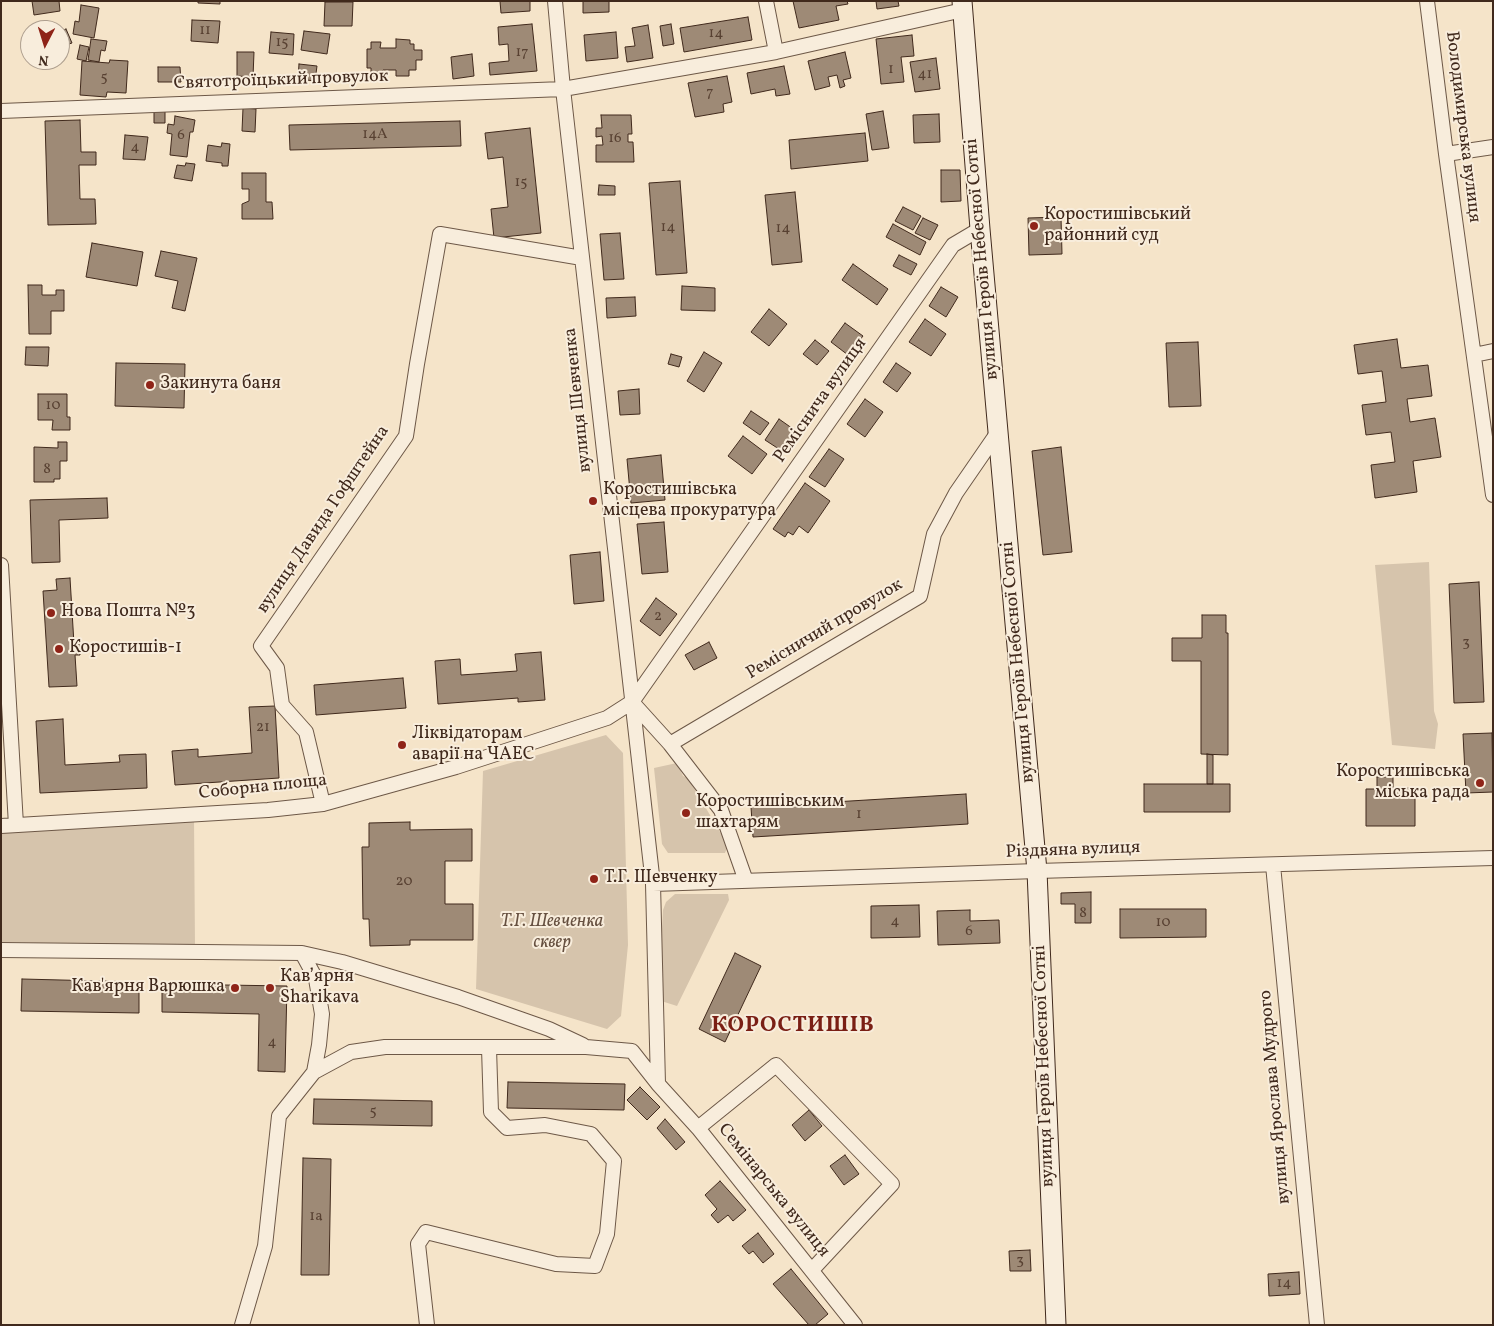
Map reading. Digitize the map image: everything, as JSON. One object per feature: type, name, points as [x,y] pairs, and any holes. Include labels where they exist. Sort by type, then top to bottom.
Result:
[{"type":"street","name":"вулиця Шевченка","points":[[555,1],[563,89],[653,884],[658,1084]]},
{"type":"street","points":[[766,1],[776,52]]},
{"type":"street","name":"Володимирська вулиця","points":[[1427,1],[1493,495]]},
{"type":"street","name":"Святотроїцький провулок","points":[[1,111],[563,89],[776,52],[962,6]]},
{"type":"street","name":"вулиця Героїв Небесної Сотні","points":[[962,6],[1037,871],[1056,1325]]},
{"type":"street","points":[[1446,154],[1493,147]]},
{"type":"street","name":"Реміснича вулиця","points":[[632,702],[953,245],[980,229]]},
{"type":"street","name":"вулиця Давида Гофштейна","points":[[323,804],[306,732],[282,705],[278,668],[261,646],[406,436],[440,234],[582,258]]},
{"type":"street","points":[[1474,355],[1493,351]]},
{"type":"street","name":"Ремісничий провулок","points":[[670,744],[920,596],[934,534],[956,493],[998,432]]},
{"type":"street","points":[[1,566],[16,825]]},
{"type":"street","points":[[632,702],[670,744],[721,810],[746,881]]},
{"type":"street","name":"Соборна площа","points":[[1,826],[268,810],[323,804],[456,767],[607,718],[632,702]]},
{"type":"street","name":"Різдвяна вулиця","points":[[653,884],[1493,858]]},
{"type":"street","name":"вулиця Ярослава Мудрого","points":[[1273,865],[1317,1325]]},
{"type":"street","points":[[1,950],[302,953],[342,962],[458,998],[549,1029],[586,1047]]},
{"type":"street","points":[[242,1325],[265,1246],[279,1116],[314,1072],[319,1045],[322,1014],[316,979],[302,953]]},
{"type":"street","name":"Семінарська вулиця","points":[[314,1072],[351,1052],[385,1047],[586,1047],[632,1051],[658,1084],[698,1128],[812,1270],[851,1324]]},
{"type":"street","points":[[427,1325],[418,1244],[426,1232],[556,1264],[595,1266],[607,1234],[614,1162],[591,1134],[545,1126],[507,1128],[491,1112],[489,1048]]},
{"type":"street","points":[[698,1128],[776,1065],[892,1184],[812,1270]]},
{"type":"green space","points":[[1429,562],[1434,711],[1438,724],[1435,749],[1392,745],[1375,565]]},
{"type":"green space","name":"Т.Г. Шевченка сквер","points":[[606,735],[623,753],[628,945],[621,1016],[607,1029],[476,989],[483,771]]},
{"type":"green space","points":[[677,763],[683,776],[688,778],[726,842],[727,848],[725,853],[668,853],[662,844],[654,768]]},
{"type":"green space","points":[[194,818],[195,947],[1,942],[1,832]]},
{"type":"green space","points":[[675,894],[728,894],[729,900],[677,1006],[658,1000],[663,910],[666,902]]},
{"type":"building","points":[[32,1],[59,1],[60,11],[34,15]]},
{"type":"building","points":[[198,1],[220,1],[220,4],[198,3]]},
{"type":"building","points":[[500,1],[530,1],[530,11],[501,13]]},
{"type":"building","points":[[583,1],[609,1],[609,12],[583,13]]},
{"type":"building","points":[[793,1],[847,1],[848,4],[836,6],[839,20],[799,28]]},
{"type":"building","points":[[876,1],[898,1],[899,6],[877,9]]},
{"type":"building","points":[[325,2],[353,2],[352,26],[324,26]]},
{"type":"building","points":[[81,5],[99,8],[94,38],[73,34],[75,21],[79,22]]},
{"type":"building","points":[[748,17],[752,40],[684,52],[680,28]]},
{"type":"building","points":[[192,20],[220,21],[218,43],[191,41]]},
{"type":"building","points":[[532,24],[537,71],[490,75],[489,63],[509,61],[508,44],[499,45],[498,27]]},
{"type":"building","points":[[671,24],[674,44],[663,46],[660,26]]},
{"type":"building","points":[[648,25],[653,58],[627,62],[625,47],[635,46],[632,28]]},
{"type":"building","points":[[304,31],[330,34],[327,54],[301,50]]},
{"type":"building","points":[[271,32],[294,34],[293,55],[269,53]]},
{"type":"building","points":[[616,32],[618,58],[586,61],[584,35]]},
{"type":"building","points":[[912,35],[914,56],[901,57],[904,82],[881,84],[876,39]]},
{"type":"building","points":[[91,39],[107,41],[105,51],[101,50],[99,62],[88,60]]},
{"type":"building","points":[[396,39],[410,40],[410,44],[414,44],[414,50],[422,50],[422,60],[416,60],[416,70],[409,70],[409,76],[396,76],[396,70],[383,70],[383,76],[371,76],[371,68],[367,68],[367,49],[371,49],[371,42],[381,42],[380,48],[396,48]]},
{"type":"building","points":[[80,45],[89,47],[86,61],[77,59]]},
{"type":"building","points":[[237,52],[254,52],[253,77],[237,76]]},
{"type":"building","points":[[845,52],[851,78],[843,80],[845,86],[840,88],[837,75],[828,77],[830,86],[815,90],[808,61]]},
{"type":"building","points":[[472,54],[474,76],[453,79],[451,57]]},
{"type":"building","points":[[936,58],[940,89],[915,92],[910,62]]},
{"type":"building","points":[[110,60],[128,61],[126,93],[107,92],[106,97],[80,95],[82,61],[109,63]]},
{"type":"building","points":[[299,64],[317,66],[315,81],[298,79]]},
{"type":"building","points":[[784,66],[790,94],[776,96],[775,89],[751,94],[747,73]]},
{"type":"building","points":[[158,67],[180,67],[181,82],[158,82]]},
{"type":"building","points":[[727,76],[732,102],[723,104],[724,112],[695,117],[688,83]]},
{"type":"building","points":[[243,108],[256,109],[255,132],[242,131]]},
{"type":"building","points":[[154,111],[165,111],[165,123],[154,123]]},
{"type":"building","points":[[883,111],[889,148],[872,150],[866,114]]},
{"type":"building","points":[[939,114],[940,142],[914,143],[913,115]]},
{"type":"building","points":[[601,115],[631,115],[632,134],[628,134],[628,142],[633,142],[634,162],[596,162],[596,145],[603,145],[602,136],[596,137],[596,128],[602,128]]},
{"type":"building","points":[[175,116],[195,120],[193,132],[190,132],[187,157],[170,155],[172,134],[167,133],[168,124],[174,125]]},
{"type":"building","points":[[80,120],[81,152],[96,152],[96,165],[79,165],[80,199],[95,199],[96,224],[48,225],[45,121]]},
{"type":"building","points":[[460,121],[461,146],[290,150],[289,125]]},
{"type":"building","points":[[530,128],[541,233],[494,238],[491,209],[508,207],[503,157],[488,159],[485,133]]},
{"type":"building","points":[[865,133],[868,161],[791,169],[789,140]]},
{"type":"building","points":[[125,135],[148,137],[145,160],[123,159]]},
{"type":"building","points":[[222,143],[230,144],[228,166],[222,166],[222,163],[206,161],[208,145],[221,147]]},
{"type":"building","points":[[186,163],[195,164],[192,181],[174,178],[177,165],[185,166]]},
{"type":"building","points":[[941,170],[960,170],[961,201],[941,202]]},
{"type":"building","points":[[242,173],[266,173],[266,202],[272,202],[273,219],[242,219],[242,204],[249,201],[249,189],[242,189]]},
{"type":"building","points":[[680,181],[687,273],[656,275],[649,183]]},
{"type":"building","points":[[599,185],[615,186],[615,195],[598,195]]},
{"type":"building","points":[[795,192],[802,262],[772,265],[765,195]]},
{"type":"building","points":[[903,207],[921,216],[913,230],[895,221]]},
{"type":"building","points":[[1061,217],[1062,254],[1029,255],[1028,218]]},
{"type":"building","points":[[923,218],[938,225],[930,240],[915,233]]},
{"type":"building","points":[[893,224],[926,242],[920,255],[886,237]]},
{"type":"building","points":[[620,233],[624,279],[604,280],[600,234]]},
{"type":"building","points":[[92,243],[143,252],[137,286],[86,277]]},
{"type":"building","points":[[161,251],[197,258],[185,311],[172,308],[178,281],[155,276]]},
{"type":"building","points":[[899,255],[917,264],[911,275],[893,266]]},
{"type":"building","points":[[853,264],[888,289],[877,305],[842,280]]},
{"type":"building","points":[[28,285],[42,285],[42,295],[56,295],[56,290],[64,290],[64,311],[51,311],[51,334],[29,334]]},
{"type":"building","points":[[682,286],[715,288],[715,311],[681,310]]},
{"type":"building","points":[[941,287],[958,297],[946,317],[929,306]]},
{"type":"building","points":[[635,297],[636,316],[607,318],[606,298]]},
{"type":"building","points":[[769,309],[787,324],[769,346],[751,332]]},
{"type":"building","points":[[925,319],[946,334],[931,356],[909,342]]},
{"type":"building","points":[[845,323],[863,336],[848,355],[831,342]]},
{"type":"building","points":[[1397,339],[1401,368],[1428,365],[1432,396],[1407,399],[1410,422],[1435,418],[1441,457],[1413,461],[1417,492],[1375,498],[1371,465],[1395,462],[1391,432],[1366,435],[1362,405],[1386,402],[1382,371],[1358,374],[1354,345]]},
{"type":"building","points":[[815,340],[829,351],[817,365],[803,354]]},
{"type":"building","points":[[1198,342],[1201,406],[1169,407],[1166,343]]},
{"type":"building","points":[[26,347],[49,347],[48,366],[25,365]]},
{"type":"building","points":[[704,352],[722,363],[704,392],[687,381]]},
{"type":"building","points":[[671,354],[682,357],[679,367],[668,364]]},
{"type":"building","name":"Закинута баня","points":[[116,363],[185,364],[184,408],[115,406]]},
{"type":"building","points":[[896,363],[911,373],[897,392],[883,382]]},
{"type":"building","points":[[639,389],[640,414],[620,415],[618,391]]},
{"type":"building","points":[[38,394],[67,394],[67,417],[70,417],[70,430],[52,430],[53,420],[38,420]]},
{"type":"building","points":[[865,399],[883,412],[865,437],[847,424]]},
{"type":"building","points":[[751,411],[769,423],[760,435],[743,423]]},
{"type":"building","points":[[779,419],[796,431],[782,451],[765,440]]},
{"type":"building","points":[[743,436],[767,454],[752,474],[728,456]]},
{"type":"building","points":[[58,442],[67,442],[67,461],[60,461],[60,479],[54,479],[54,482],[34,482],[34,447],[58,448]]},
{"type":"building","points":[[1061,447],[1072,552],[1043,555],[1032,451]]},
{"type":"building","points":[[829,449],[844,459],[825,487],[809,477]]},
{"type":"building","points":[[661,455],[665,500],[631,503],[627,459]]},
{"type":"building","points":[[805,483],[830,501],[808,533],[799,526],[793,535],[788,532],[785,537],[773,529]]},
{"type":"building","points":[[107,498],[108,518],[59,520],[60,562],[32,563],[30,500]]},
{"type":"building","points":[[664,522],[668,572],[642,574],[637,524]]},
{"type":"building","points":[[600,552],[604,601],[574,604],[570,555]]},
{"type":"building","points":[[70,578],[74,644],[80,644],[80,655],[75,655],[77,686],[49,687],[43,591],[57,590],[56,579]]},
{"type":"building","points":[[1479,582],[1484,702],[1454,703],[1449,584]]},
{"type":"building","points":[[656,598],[677,614],[660,636],[640,621]]},
{"type":"building","points":[[1202,615],[1226,615],[1226,633],[1228,633],[1228,755],[1201,754],[1201,661],[1172,661],[1172,638],[1202,638]]},
{"type":"building","points":[[709,642],[717,658],[694,670],[685,655]]},
{"type":"building","points":[[541,652],[545,700],[518,702],[518,698],[438,704],[435,661],[460,659],[461,675],[517,671],[515,654]]},
{"type":"building","points":[[403,678],[406,708],[316,715],[314,685]]},
{"type":"building","points":[[275,706],[279,778],[175,785],[172,751],[198,749],[198,757],[252,753],[249,707]]},
{"type":"building","points":[[63,719],[65,765],[120,762],[119,755],[146,754],[147,788],[40,793],[36,721]]},
{"type":"building","points":[[1492,733],[1493,792],[1466,793],[1463,734]]},
{"type":"building","points":[[1207,754],[1213,755],[1213,784],[1207,784]]},
{"type":"building","points":[[1377,777],[1393,777],[1393,788],[1415,788],[1415,826],[1366,826],[1366,789],[1377,789]]},
{"type":"building","points":[[1144,784],[1230,784],[1230,812],[1144,812]]},
{"type":"building","points":[[966,794],[968,824],[753,837],[751,807]]},
{"type":"building","points":[[410,822],[410,830],[472,829],[472,861],[445,861],[445,904],[473,904],[473,940],[410,940],[410,945],[370,946],[369,919],[363,919],[362,847],[369,847],[369,823]]},
{"type":"building","points":[[1091,892],[1091,923],[1075,923],[1075,904],[1061,904],[1061,893]]},
{"type":"building","points":[[919,905],[920,937],[871,938],[871,906]]},
{"type":"building","points":[[1120,909],[1206,909],[1206,937],[1120,938]]},
{"type":"building","points":[[970,910],[970,921],[999,920],[1000,943],[938,945],[937,911]]},
{"type":"building","points":[[735,953],[761,966],[725,1042],[699,1029]]},
{"type":"building","points":[[22,979],[139,982],[139,1013],[21,1011]]},
{"type":"building","points":[[162,984],[287,986],[285,1072],[258,1071],[259,1014],[162,1012]]},
{"type":"building","points":[[508,1082],[625,1084],[624,1110],[507,1108]]},
{"type":"building","points":[[640,1087],[660,1107],[647,1120],[627,1100]]},
{"type":"building","points":[[314,1099],[432,1101],[432,1126],[313,1124]]},
{"type":"building","points":[[809,1110],[822,1126],[805,1141],[792,1125]]},
{"type":"building","points":[[665,1119],[685,1142],[676,1150],[657,1128]]},
{"type":"building","points":[[845,1155],[859,1174],[844,1185],[830,1166]]},
{"type":"building","points":[[303,1158],[331,1159],[329,1275],[301,1275]]},
{"type":"building","points":[[720,1181],[746,1210],[733,1221],[728,1215],[718,1223],[711,1215],[717,1209],[705,1195]]},
{"type":"building","points":[[758,1233],[774,1254],[763,1263],[753,1251],[749,1254],[742,1246]]},
{"type":"building","points":[[1030,1250],[1031,1271],[1010,1271],[1009,1251]]},
{"type":"building","points":[[791,1269],[828,1314],[815,1325],[809,1325],[773,1284]]},
{"type":"building","points":[[1299,1272],[1300,1294],[1269,1296],[1268,1274]]},
{"type":"place","name":"Коростишівський районний суд","points":[[1034,226]]},
{"type":"place","name":"Закинута баня","points":[[150,385]]},
{"type":"place","name":"Коростишівська місцева прокуратура","points":[[593,501]]},
{"type":"place","name":"Нова Пошта №3","points":[[51,613]]},
{"type":"place","name":"Коростишів-1","points":[[59,649]]},
{"type":"place","name":"Ліквідаторам аварії на ЧАЕС","points":[[402,745]]},
{"type":"place","name":"Коростишівська міська рада","points":[[1480,783]]},
{"type":"place","name":"Коростишівським шахтарям","points":[[686,813]]},
{"type":"place","name":"Т.Г. Шевченку","points":[[594,879]]},
{"type":"place","name":"Кав'ярня Варюшка","points":[[235,988]]},
{"type":"place","name":"Кав’ярня Sharikava","points":[[270,988]]},
{"type":"district","name":"КОРОСТИШІВ","points":[[793,1027]]}]
